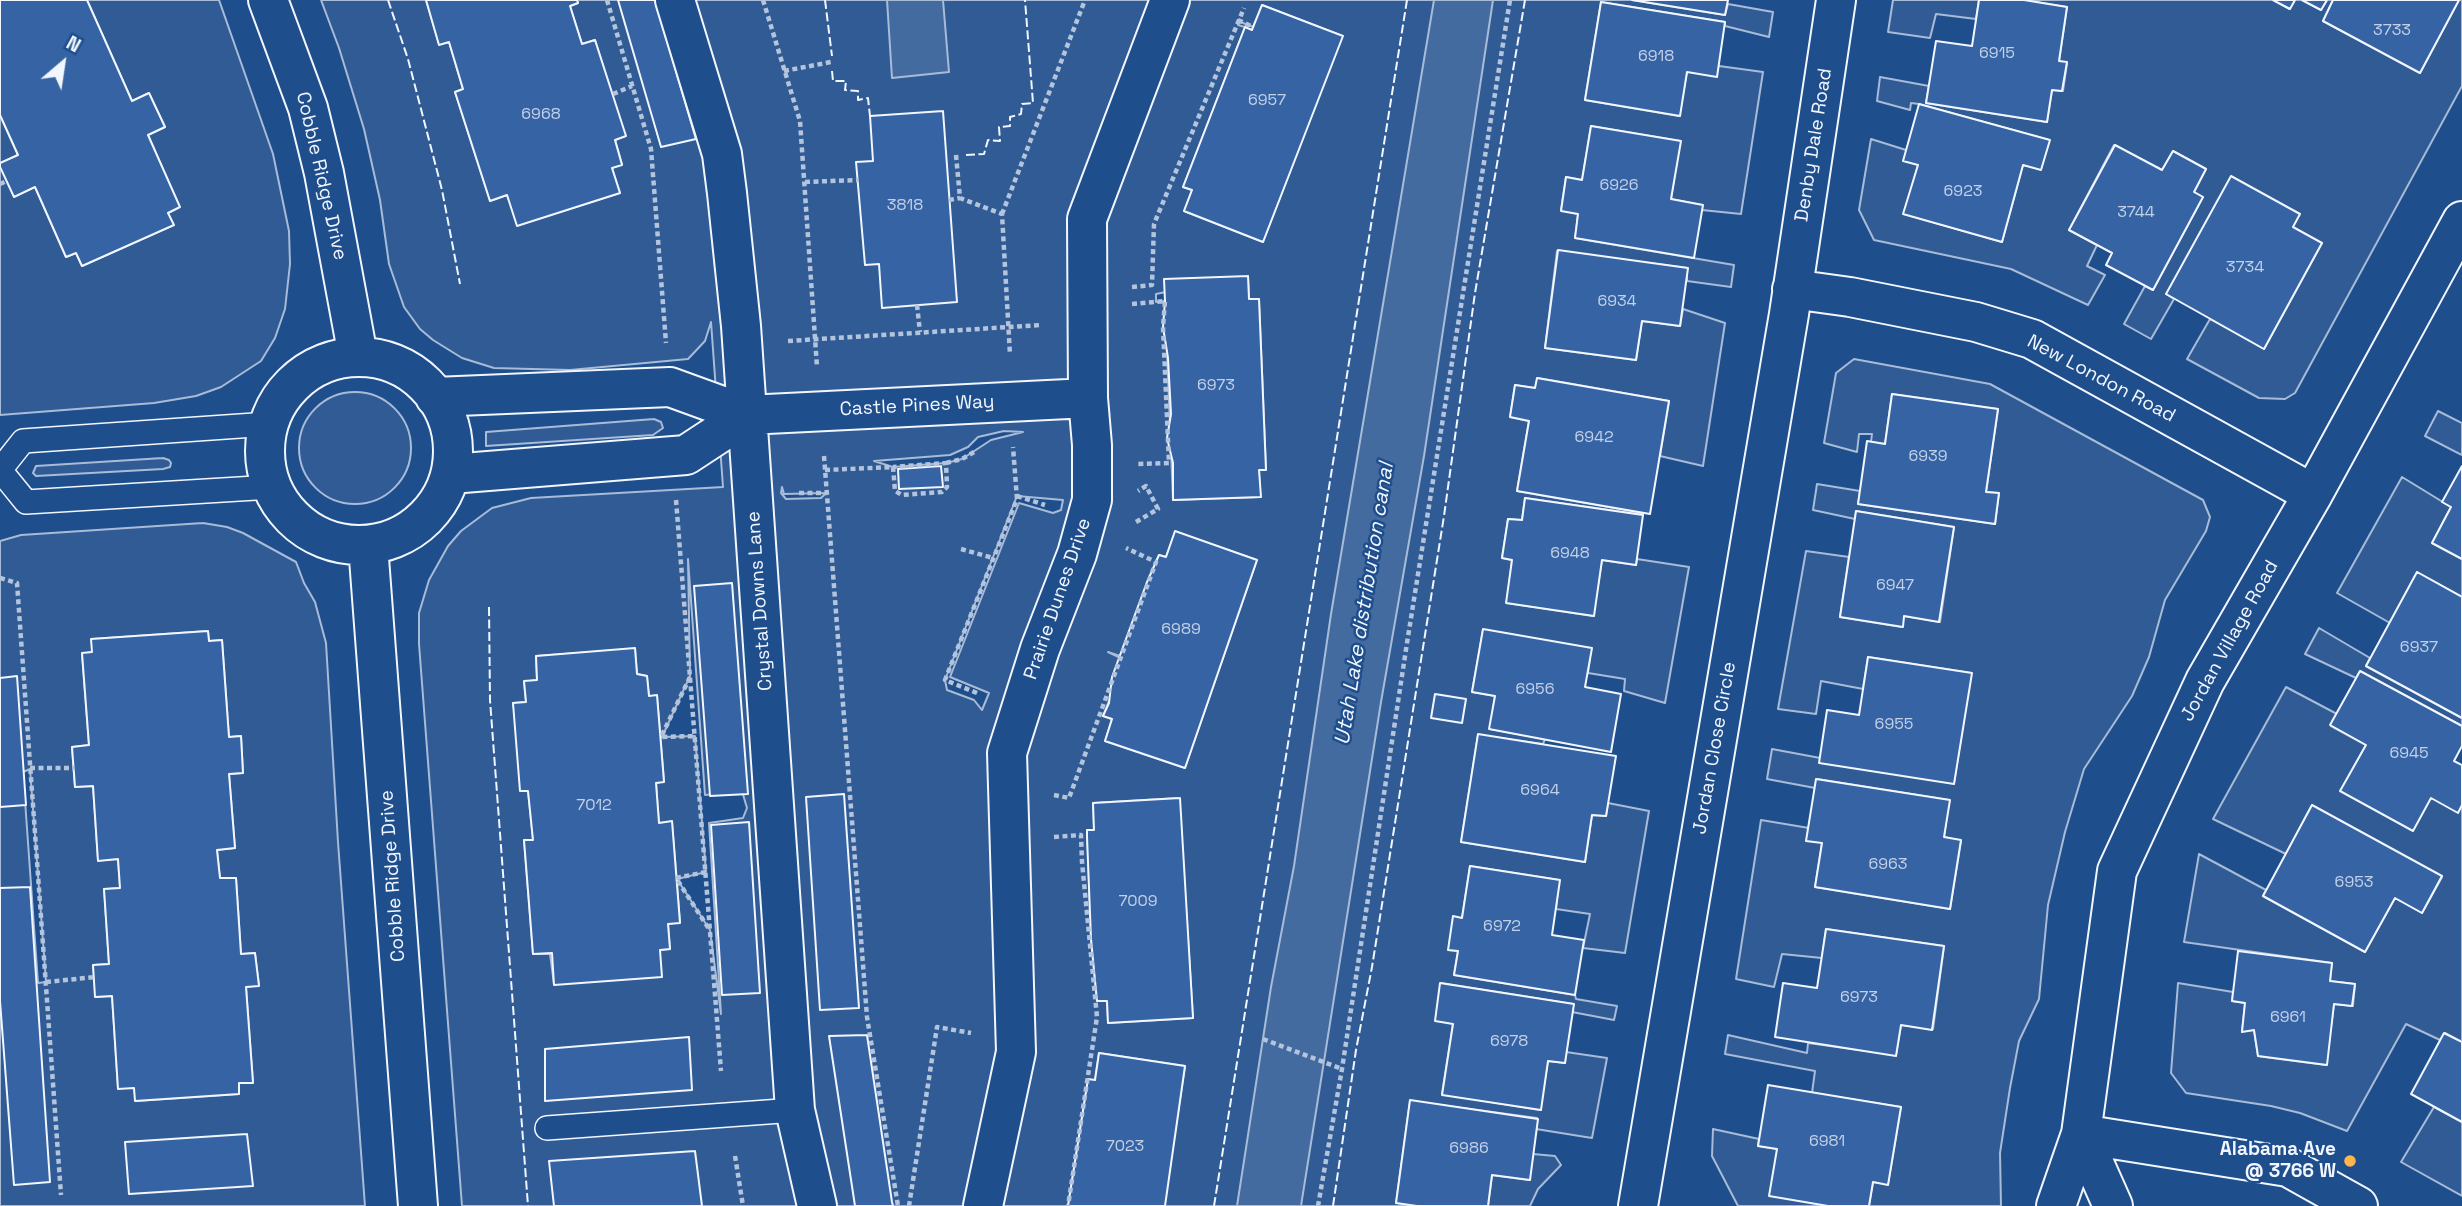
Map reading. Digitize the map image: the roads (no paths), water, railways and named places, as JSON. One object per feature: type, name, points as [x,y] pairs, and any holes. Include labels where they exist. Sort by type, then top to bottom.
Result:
[{"type":"street","name":"Cobble Ridge Drive","points":[[268,0],[309,108],[324,173],[358,356]]},
{"type":"street","name":"Crystal Downs Lane","points":[[675,0],[722,154],[741,326],[795,1110],[817,1206]]},
{"type":"street","name":"Prairie Dunes Drive","points":[[983,1206],[1016,1052],[1007,753],[1040,649],[1077,554],[1092,500],[1092,446],[1088,398],[1087,219],[1170,0]]},
{"type":"street","name":"Denby Dale Road","points":[[1792,289],[1836,0]]},
{"type":"street","name":"Jordan Village Road","points":[[2056,1206],[2081,1135],[2117,871],[2204,681],[2313,494],[2462,221]]},
{"type":"street","name":"New London Road","points":[[1792,289],[1850,297],[1976,322],[2032,339],[2313,494]]},
{"type":"street","name":"Jordan Close Circle","points":[[1638,1206],[1792,289]]},
{"type":"street","points":[[358,356],[386,361],[411,372],[435,397],[447,416],[453,445],[451,474],[440,501],[424,520],[396,538],[368,545],[338,543],[313,533],[289,516],[272,487],[265,467],[265,439],[272,413],[289,387],[307,372],[332,360],[358,356]]},
{"type":"street","name":"Castle Pines Way","points":[[435,397],[670,387],[747,415],[1088,398]]},
{"type":"street","points":[[451,474],[686,455],[747,415]]},
{"type":"street","name":"Cobble Ridge Drive","points":[[368,545],[418,1206]]},
{"type":"street","points":[[2081,1135],[2113,1206]]},
{"type":"street","points":[[2081,1135],[2288,1167],[2358,1206]]},
{"type":"lane","points":[[269,424],[23,441],[0,470],[26,502],[272,487]]},
{"type":"lane","points":[[547,1128],[795,1110]]},
{"type":"water","points":[[887,0],[943,0],[949,72],[892,78]]},
{"type":"water","name":"Utah Lake distribution canal","points":[[1434,0],[1493,0],[1424,456],[1381,702],[1301,1206],[1237,1206],[1271,987],[1294,866],[1331,614]]},
{"type":"place","name":"Alabama Ave @ 3766 W","points":[[2350,1161]]}]
